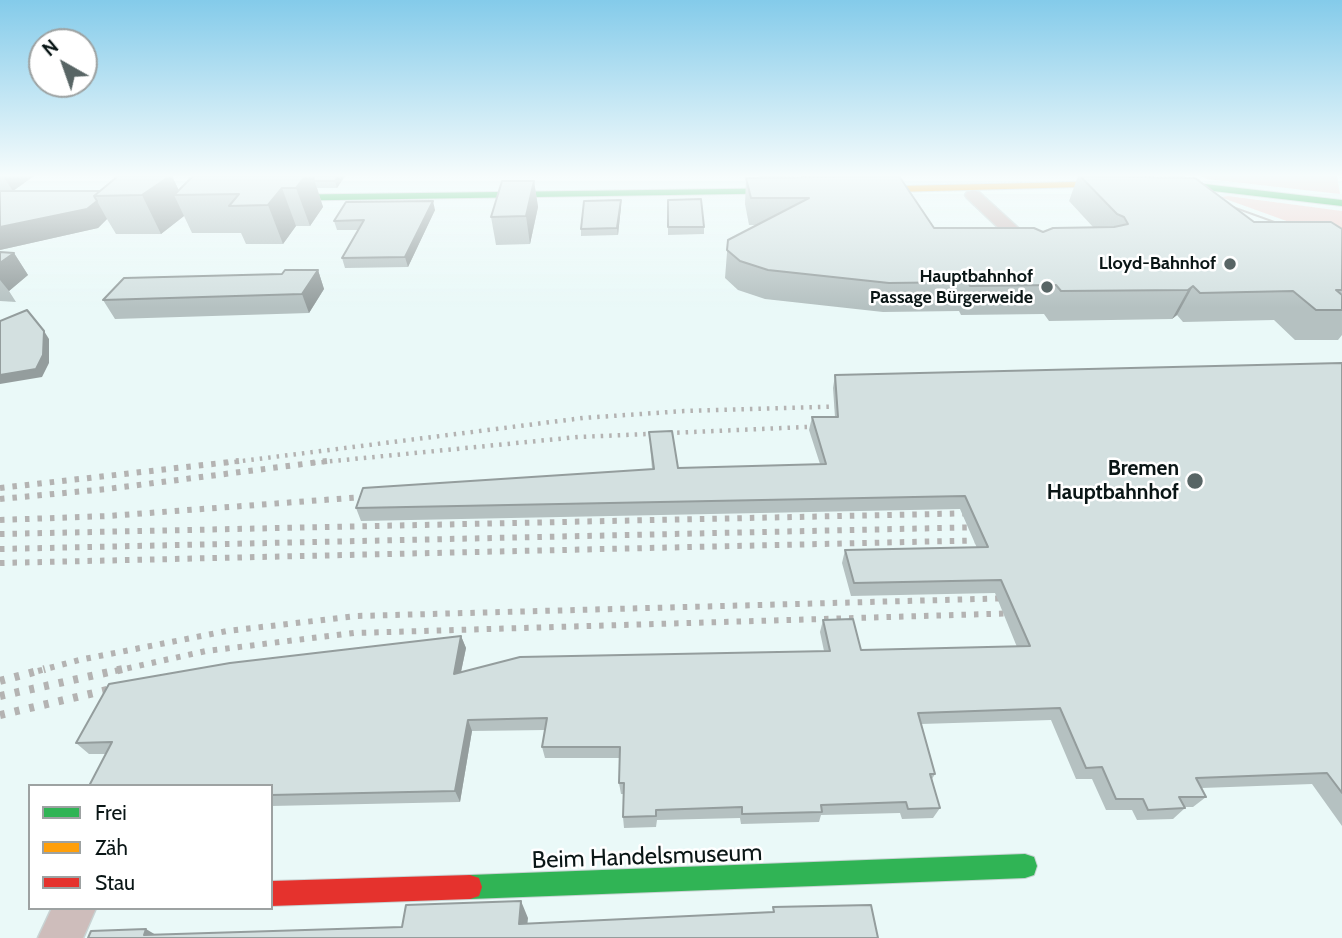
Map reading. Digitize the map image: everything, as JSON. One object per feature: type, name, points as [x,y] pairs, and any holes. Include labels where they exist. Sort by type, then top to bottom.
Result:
[{"type":"street","points":[[988,220],[1007,250],[1054,247]]},
{"type":"street","points":[[999,220],[1031,250]]},
{"type":"street","name":"Beim Handelsmuseum","points":[[273,894],[1025,866]]},
{"type":"street","points":[[60,938],[74,910]]},
{"type":"shaded area","points":[[1283,220],[1342,220],[1342,241]]},
{"type":"building","points":[[0,220],[35,220],[0,227]]},
{"type":"building","points":[[335,220],[424,220],[405,257],[342,258],[364,220]]},
{"type":"building","points":[[582,220],[618,220],[617,228],[581,229]]},
{"type":"building","points":[[668,220],[703,220],[704,227],[668,227]]},
{"type":"building","points":[[767,220],[928,220],[934,228],[1034,228],[1043,232],[1053,228],[1114,227],[1128,224],[1126,220],[1331,222],[1342,229],[1342,290],[1336,290],[1342,295],[1342,310],[1316,310],[1293,291],[1200,293],[1193,286],[1188,290],[1061,291],[1056,285],[889,283],[768,270],[740,261],[727,250],[728,240]]},
{"type":"building","points":[[0,252],[14,253],[0,263]]},
{"type":"building","points":[[285,270],[318,270],[302,294],[103,300],[124,278],[282,274]]},
{"type":"building","points":[[27,310],[44,331],[43,355],[36,369],[0,375],[0,321]]},
{"type":"building","points":[[1342,363],[1342,793],[1327,773],[1196,778],[1206,797],[1179,797],[1185,808],[1148,810],[1143,799],[1116,799],[1102,767],[1086,768],[1060,708],[918,713],[935,774],[930,774],[940,808],[908,809],[906,802],[821,805],[822,812],[742,814],[742,807],[656,810],[656,816],[623,817],[624,783],[619,783],[620,747],[542,747],[547,718],[468,720],[455,791],[273,795],[273,784],[90,784],[112,742],[76,743],[109,684],[230,663],[461,636],[454,674],[520,657],[830,651],[823,620],[853,619],[861,650],[1030,646],[1001,580],[854,583],[845,550],[988,547],[965,496],[356,508],[363,488],[654,469],[649,432],[672,431],[678,468],[826,464],[812,417],[838,417],[835,375]]},
{"type":"building","points":[[521,901],[519,924],[774,912],[773,907],[871,905],[878,938],[88,938],[91,931],[146,929],[144,935],[402,927],[406,905]]},
{"type":"tram line","points":[[1268,220],[1291,228]]},
{"type":"railway","points":[[226,463],[583,418],[684,411],[853,406]]},
{"type":"railway","points":[[313,463],[578,437],[829,426]]},
{"type":"railway","points":[[0,488],[239,461]]},
{"type":"railway","points":[[0,499],[107,489],[327,461]]},
{"type":"railway","points":[[0,520],[108,516],[377,496]]},
{"type":"railway","points":[[0,534],[982,513]]},
{"type":"railway","points":[[0,549],[987,527]]},
{"type":"railway","points":[[0,563],[994,540]]},
{"type":"railway","points":[[38,671],[79,660],[227,631],[357,616],[1015,598]]},
{"type":"railway","points":[[115,671],[206,651],[354,633],[1023,613]]},
{"type":"railway","points":[[0,681],[45,669]]},
{"type":"railway","points":[[0,696],[123,669]]},
{"type":"railway","points":[[0,715],[124,686]]},
{"type":"traffic: fast","points":[[470,887],[1025,866]]},
{"type":"traffic: jam","points":[[273,894],[470,887]]},
{"type":"place","name":"Lloyd-Bahnhof","points":[[1230,264]]},
{"type":"place","name":"Hauptbahnhof Passage Bürgerweide","points":[[1047,287]]},
{"type":"place","name":"Bremen Hauptbahnhof","points":[[1195,481]]}]
